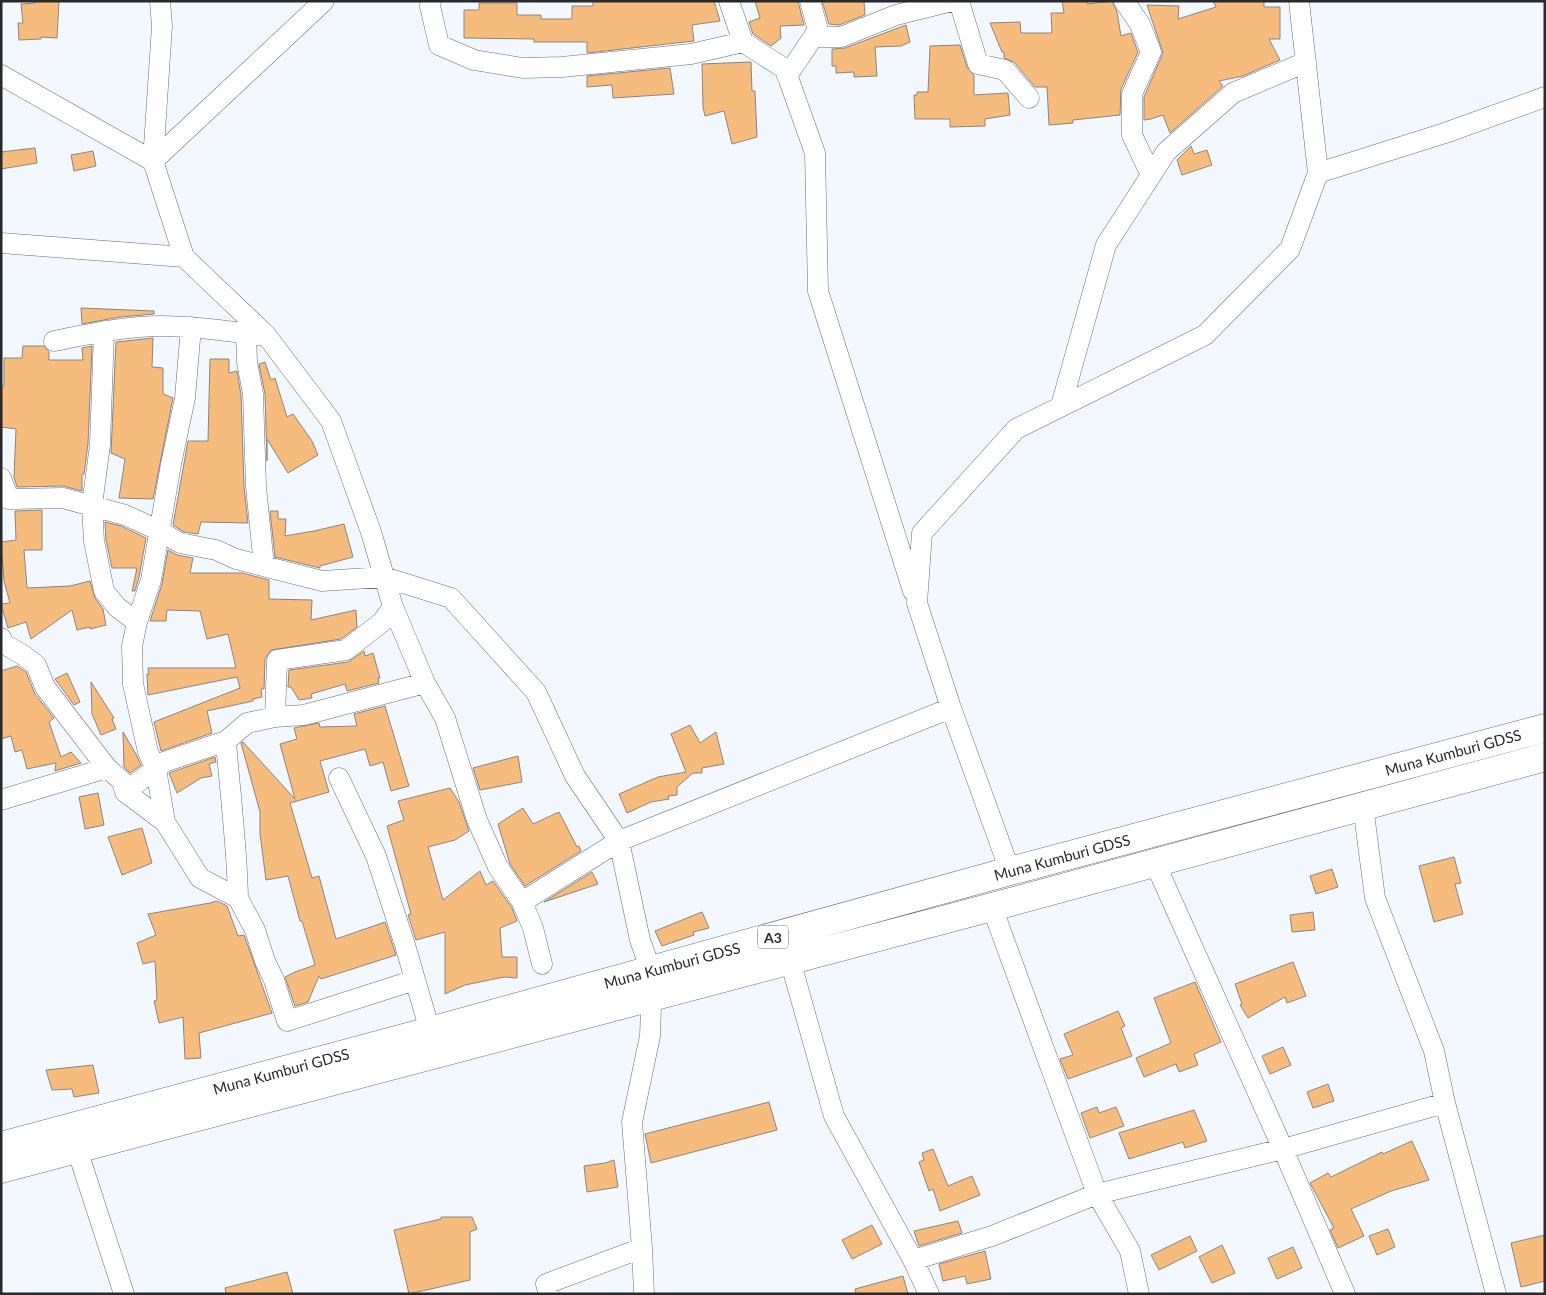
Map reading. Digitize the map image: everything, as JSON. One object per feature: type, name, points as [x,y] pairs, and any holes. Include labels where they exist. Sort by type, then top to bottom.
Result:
[{"type":"highway","name":"Muna Kumburi GDSS","points":[[1,1146],[651,971],[1010,871],[1545,728]]},
{"type":"highway","name":"Muna Kumburi GDSS","points":[[1,1170],[992,907],[1545,757]]},
{"type":"street","points":[[160,1],[162,26],[153,161],[184,257],[266,335],[331,422],[371,532],[393,606],[425,683],[445,718],[477,820],[498,867],[522,902],[533,928],[542,964]]},
{"type":"street","points":[[153,161],[324,1]]},
{"type":"street","points":[[431,1],[430,6],[438,44],[474,60],[523,68],[562,67],[691,54],[743,42]]},
{"type":"street","points":[[729,1],[743,42],[785,69],[815,154],[818,291],[951,708],[1010,871]]},
{"type":"street","points":[[787,76],[818,30],[810,1]]},
{"type":"street","points":[[814,37],[841,37],[896,15],[952,1]]},
{"type":"street","points":[[959,1],[978,64],[1005,70],[1029,98]]},
{"type":"street","points":[[1124,1],[1140,24],[1151,52],[1132,94],[1132,135],[1151,175]]},
{"type":"street","points":[[917,604],[922,534],[1016,429],[1205,335],[1290,249],[1318,173],[1299,1]]},
{"type":"street","points":[[1061,406],[1106,245],[1166,152],[1233,93],[1306,62]]},
{"type":"street","points":[[1,75],[153,161]]},
{"type":"street","points":[[1318,173],[1445,133],[1545,97]]},
{"type":"street","points":[[1,243],[184,257]]},
{"type":"street","points":[[54,341],[104,331],[160,326],[191,327],[266,335]]},
{"type":"street","points":[[191,327],[185,398],[158,530],[151,580],[137,622],[132,646],[133,684],[148,752],[156,769],[166,822],[200,878],[238,898]]},
{"type":"street","points":[[104,331],[100,445],[92,506],[94,541],[104,591],[117,606],[137,622]]},
{"type":"street","points":[[246,333],[247,362],[253,394],[256,487],[264,566]]},
{"type":"street","points":[[1,478],[9,499],[63,498],[125,515],[158,530],[180,543],[216,550],[236,559],[322,581],[384,577],[451,598],[536,692],[575,776],[619,841],[640,940],[651,971]]},
{"type":"street","points":[[276,717],[277,660],[346,650],[382,622],[393,606]]},
{"type":"street","points":[[1,638],[4,644],[36,665],[45,687],[107,768],[122,781],[125,792],[166,822]]},
{"type":"street","points":[[125,792],[164,762],[226,741],[247,723],[276,717],[304,715],[425,683]]},
{"type":"street","points":[[522,902],[619,841],[951,708]]},
{"type":"street","points":[[226,741],[229,790],[238,858],[238,898],[255,930],[287,1021],[415,980]]},
{"type":"street","points":[[1,800],[107,768]]},
{"type":"street","points":[[339,778],[376,856],[430,1031]]},
{"type":"street","points":[[1363,806],[1375,898],[1434,1051],[1445,1103],[1496,1294]]},
{"type":"street","points":[[1155,863],[1283,1149],[1345,1294]]},
{"type":"street","points":[[992,907],[1097,1194],[1130,1251],[1139,1294]]},
{"type":"street","points":[[790,960],[834,1116],[913,1260],[929,1294]]},
{"type":"street","points":[[644,1294],[632,1122],[650,1036],[651,1007],[649,998]]},
{"type":"street","points":[[913,1260],[992,1236],[1097,1194],[1283,1149],[1445,1103]]},
{"type":"street","points":[[77,1149],[124,1294]]},
{"type":"street","points":[[548,1294],[546,1284],[642,1248]]},
{"type":"building","points":[[35,1],[59,1],[57,38],[41,37],[41,39],[19,40],[18,23],[23,23],[21,4],[35,3]]},
{"type":"building","points":[[593,1],[714,1],[720,21],[692,25],[694,41],[587,53],[587,42],[534,42],[534,39],[464,38],[464,10],[479,10],[479,3],[517,3],[517,15],[541,15],[541,19],[572,19],[572,6],[593,6]]},
{"type":"building","points":[[755,1],[798,1],[804,25],[780,26],[781,38],[771,46],[753,34],[749,22],[760,18]]},
{"type":"building","points":[[822,1],[864,1],[865,15],[839,25],[829,24]]},
{"type":"building","points":[[1062,1],[1087,1],[1087,4],[1112,1],[1117,12],[1121,36],[1131,33],[1138,52],[1121,89],[1120,115],[1073,120],[1073,123],[1049,125],[1047,87],[1035,87],[1014,62],[1004,58],[1004,52],[1002,52],[990,23],[1020,22],[1021,33],[1052,33],[1051,13],[1064,13]]},
{"type":"building","points":[[1213,1],[1264,1],[1264,7],[1280,7],[1280,39],[1269,39],[1280,60],[1243,76],[1219,81],[1223,86],[1170,133],[1163,115],[1144,120],[1144,97],[1163,53],[1147,5],[1179,6],[1178,19],[1216,7]]},
{"type":"building","points":[[906,25],[910,42],[901,46],[875,47],[877,76],[854,77],[854,72],[836,73],[836,66],[832,66],[832,49],[845,48]]},
{"type":"building","points":[[960,45],[967,67],[974,75],[974,95],[1008,93],[1010,115],[985,119],[985,126],[950,127],[950,119],[915,119],[914,95],[917,95],[917,92],[928,92],[930,46]]},
{"type":"building","points":[[751,62],[752,91],[755,91],[757,137],[732,144],[724,111],[705,116],[702,64]]},
{"type":"building","points":[[670,68],[674,94],[613,98],[612,85],[587,87],[587,76]]},
{"type":"building","points":[[1191,146],[1194,154],[1207,150],[1212,165],[1182,175],[1177,160]]},
{"type":"building","points":[[35,148],[37,163],[1,169],[1,152]]},
{"type":"building","points":[[93,151],[96,166],[74,171],[71,155]]},
{"type":"building","points":[[81,308],[154,311],[154,314],[120,317],[82,324]]},
{"type":"building","points":[[153,338],[152,367],[163,368],[163,394],[173,398],[153,499],[119,498],[125,459],[111,453],[116,342]]},
{"type":"building","points":[[23,346],[44,346],[49,352],[49,360],[83,360],[82,348],[92,346],[88,444],[84,474],[82,474],[82,491],[63,486],[17,487],[14,477],[16,429],[1,427],[1,386],[4,386],[4,358],[22,358]]},
{"type":"building","points":[[210,359],[229,359],[229,373],[237,371],[241,395],[244,487],[248,523],[201,522],[198,534],[184,532],[173,525],[188,441],[208,441]]},
{"type":"building","points":[[265,362],[271,380],[275,378],[287,417],[293,414],[312,441],[318,455],[288,473],[267,439],[267,461],[265,394],[259,364]]},
{"type":"building","points":[[42,510],[42,550],[24,550],[27,588],[70,586],[90,581],[95,598],[103,609],[106,625],[77,630],[72,610],[31,639],[26,622],[8,628],[1,604],[10,603],[4,581],[1,542],[16,540],[15,511]]},
{"type":"building","points":[[270,511],[278,511],[278,519],[286,519],[285,536],[344,524],[353,557],[320,566],[320,568],[275,557]]},
{"type":"building","points":[[105,522],[121,526],[146,538],[135,591],[132,591],[137,568],[112,568],[106,540]]},
{"type":"building","points":[[168,550],[177,555],[193,558],[190,573],[242,573],[269,580],[269,599],[312,600],[311,620],[356,610],[357,627],[341,639],[271,650],[265,659],[264,689],[261,689],[262,697],[253,699],[253,701],[207,711],[212,733],[161,751],[154,722],[240,688],[237,677],[148,695],[148,668],[236,668],[228,634],[207,639],[200,611],[167,610],[166,621],[150,621],[162,584]]},
{"type":"building","points":[[364,651],[365,656],[373,653],[380,678],[378,678],[379,683],[347,691],[345,684],[311,694],[312,698],[299,700],[291,687],[288,687],[289,670],[348,662]]},
{"type":"building","points":[[17,666],[26,672],[35,694],[54,718],[49,722],[61,757],[71,752],[81,763],[55,771],[56,763],[27,769],[22,750],[15,752],[11,736],[1,739],[1,671]]},
{"type":"building","points":[[67,673],[80,702],[74,705],[55,679]]},
{"type":"building","points":[[91,682],[114,718],[112,719],[116,729],[101,735],[92,714]]},
{"type":"building","points":[[385,706],[409,786],[391,791],[383,762],[370,766],[365,749],[320,761],[329,792],[290,803],[312,878],[319,876],[336,939],[385,922],[396,955],[321,979],[319,976],[308,1002],[295,1006],[285,977],[315,965],[302,921],[300,921],[288,876],[266,880],[260,834],[260,812],[241,743],[243,742],[295,799],[280,744],[297,739],[294,728],[319,723],[320,727],[357,726],[354,714]]},
{"type":"building","points":[[690,725],[700,743],[716,732],[724,764],[702,768],[702,773],[693,773],[677,787],[677,795],[668,796],[669,799],[651,802],[627,813],[619,794],[658,777],[686,772],[671,734]]},
{"type":"building","points":[[123,732],[141,765],[130,773],[124,767]]},
{"type":"building","points":[[518,756],[522,782],[480,790],[473,768]]},
{"type":"building","points":[[215,757],[216,762],[209,764],[212,776],[201,778],[177,793],[169,773]]},
{"type":"building","points":[[450,788],[459,802],[469,831],[455,840],[428,847],[443,900],[480,871],[486,885],[493,881],[512,908],[517,921],[500,928],[502,957],[517,957],[517,978],[504,977],[465,985],[445,994],[445,932],[416,940],[408,915],[411,914],[387,826],[404,820],[398,801]]},
{"type":"building","points":[[98,793],[104,825],[85,829],[79,797]]},
{"type":"building","points":[[523,808],[533,824],[559,812],[577,847],[579,846],[581,851],[525,886],[510,864],[498,824]]},
{"type":"building","points":[[142,828],[152,863],[122,875],[108,837]]},
{"type":"building","points":[[1454,857],[1461,883],[1455,884],[1463,914],[1434,922],[1419,866]]},
{"type":"building","points":[[1332,869],[1338,887],[1316,894],[1310,876]]},
{"type":"building","points":[[592,872],[598,884],[544,902]]},
{"type":"building","points":[[217,901],[227,906],[238,936],[244,935],[272,1013],[199,1033],[201,1058],[185,1059],[183,1017],[159,1023],[154,1001],[157,1000],[155,961],[143,964],[137,943],[156,935],[148,914]]},
{"type":"building","points":[[702,912],[709,928],[693,932],[694,935],[662,946],[655,931]]},
{"type":"building","points":[[1313,912],[1315,930],[1292,932],[1290,915]]},
{"type":"building","points":[[1293,962],[1306,996],[1287,1003],[1285,997],[1248,1018],[1240,1005],[1242,1004],[1235,984]]},
{"type":"building","points":[[1195,982],[1221,1042],[1194,1054],[1198,1065],[1179,1072],[1176,1064],[1144,1077],[1136,1058],[1171,1043],[1154,998]]},
{"type":"building","points":[[1118,1011],[1125,1026],[1121,1028],[1132,1056],[1068,1079],[1060,1059],[1073,1055],[1064,1034]]},
{"type":"building","points":[[1283,1047],[1291,1065],[1270,1074],[1262,1056]]},
{"type":"building","points":[[93,1065],[99,1093],[74,1097],[72,1089],[52,1090],[46,1070]]},
{"type":"building","points":[[1328,1084],[1334,1101],[1313,1108],[1307,1092]]},
{"type":"building","points":[[769,1102],[777,1130],[651,1163],[645,1134]]},
{"type":"building","points":[[1097,1107],[1099,1113],[1116,1107],[1124,1126],[1090,1138],[1081,1113]]},
{"type":"building","points":[[1194,1110],[1207,1141],[1185,1148],[1183,1142],[1129,1159],[1119,1133]]},
{"type":"building","points":[[1412,1141],[1429,1180],[1391,1191],[1351,1209],[1364,1236],[1338,1248],[1330,1230],[1334,1228],[1310,1183],[1328,1173],[1331,1177],[1382,1152],[1383,1154]]},
{"type":"building","points":[[933,1149],[948,1186],[972,1176],[980,1195],[940,1211],[933,1189],[929,1191],[919,1162],[924,1160],[922,1153]]},
{"type":"building","points":[[614,1160],[618,1187],[587,1192],[584,1166]]},
{"type":"building","points":[[441,1217],[472,1217],[477,1229],[470,1232],[470,1280],[409,1294],[394,1230],[441,1219]]},
{"type":"building","points":[[958,1221],[962,1233],[919,1246],[914,1231]]},
{"type":"building","points":[[872,1225],[882,1244],[852,1259],[842,1240]]},
{"type":"building","points":[[1388,1229],[1395,1247],[1377,1255],[1369,1236]]},
{"type":"building","points":[[1545,1235],[1545,1281],[1521,1287],[1511,1243]]},
{"type":"building","points":[[1190,1236],[1197,1251],[1159,1270],[1151,1255]]},
{"type":"building","points":[[1222,1245],[1235,1273],[1212,1283],[1199,1257]]},
{"type":"building","points":[[1293,1247],[1302,1268],[1277,1279],[1268,1258]]},
{"type":"building","points":[[985,1251],[991,1279],[967,1284],[965,1276],[943,1281],[939,1264]]},
{"type":"building","points":[[287,1272],[293,1294],[226,1294],[225,1288]]},
{"type":"building","points":[[903,1276],[908,1294],[856,1294],[855,1289]]}]
